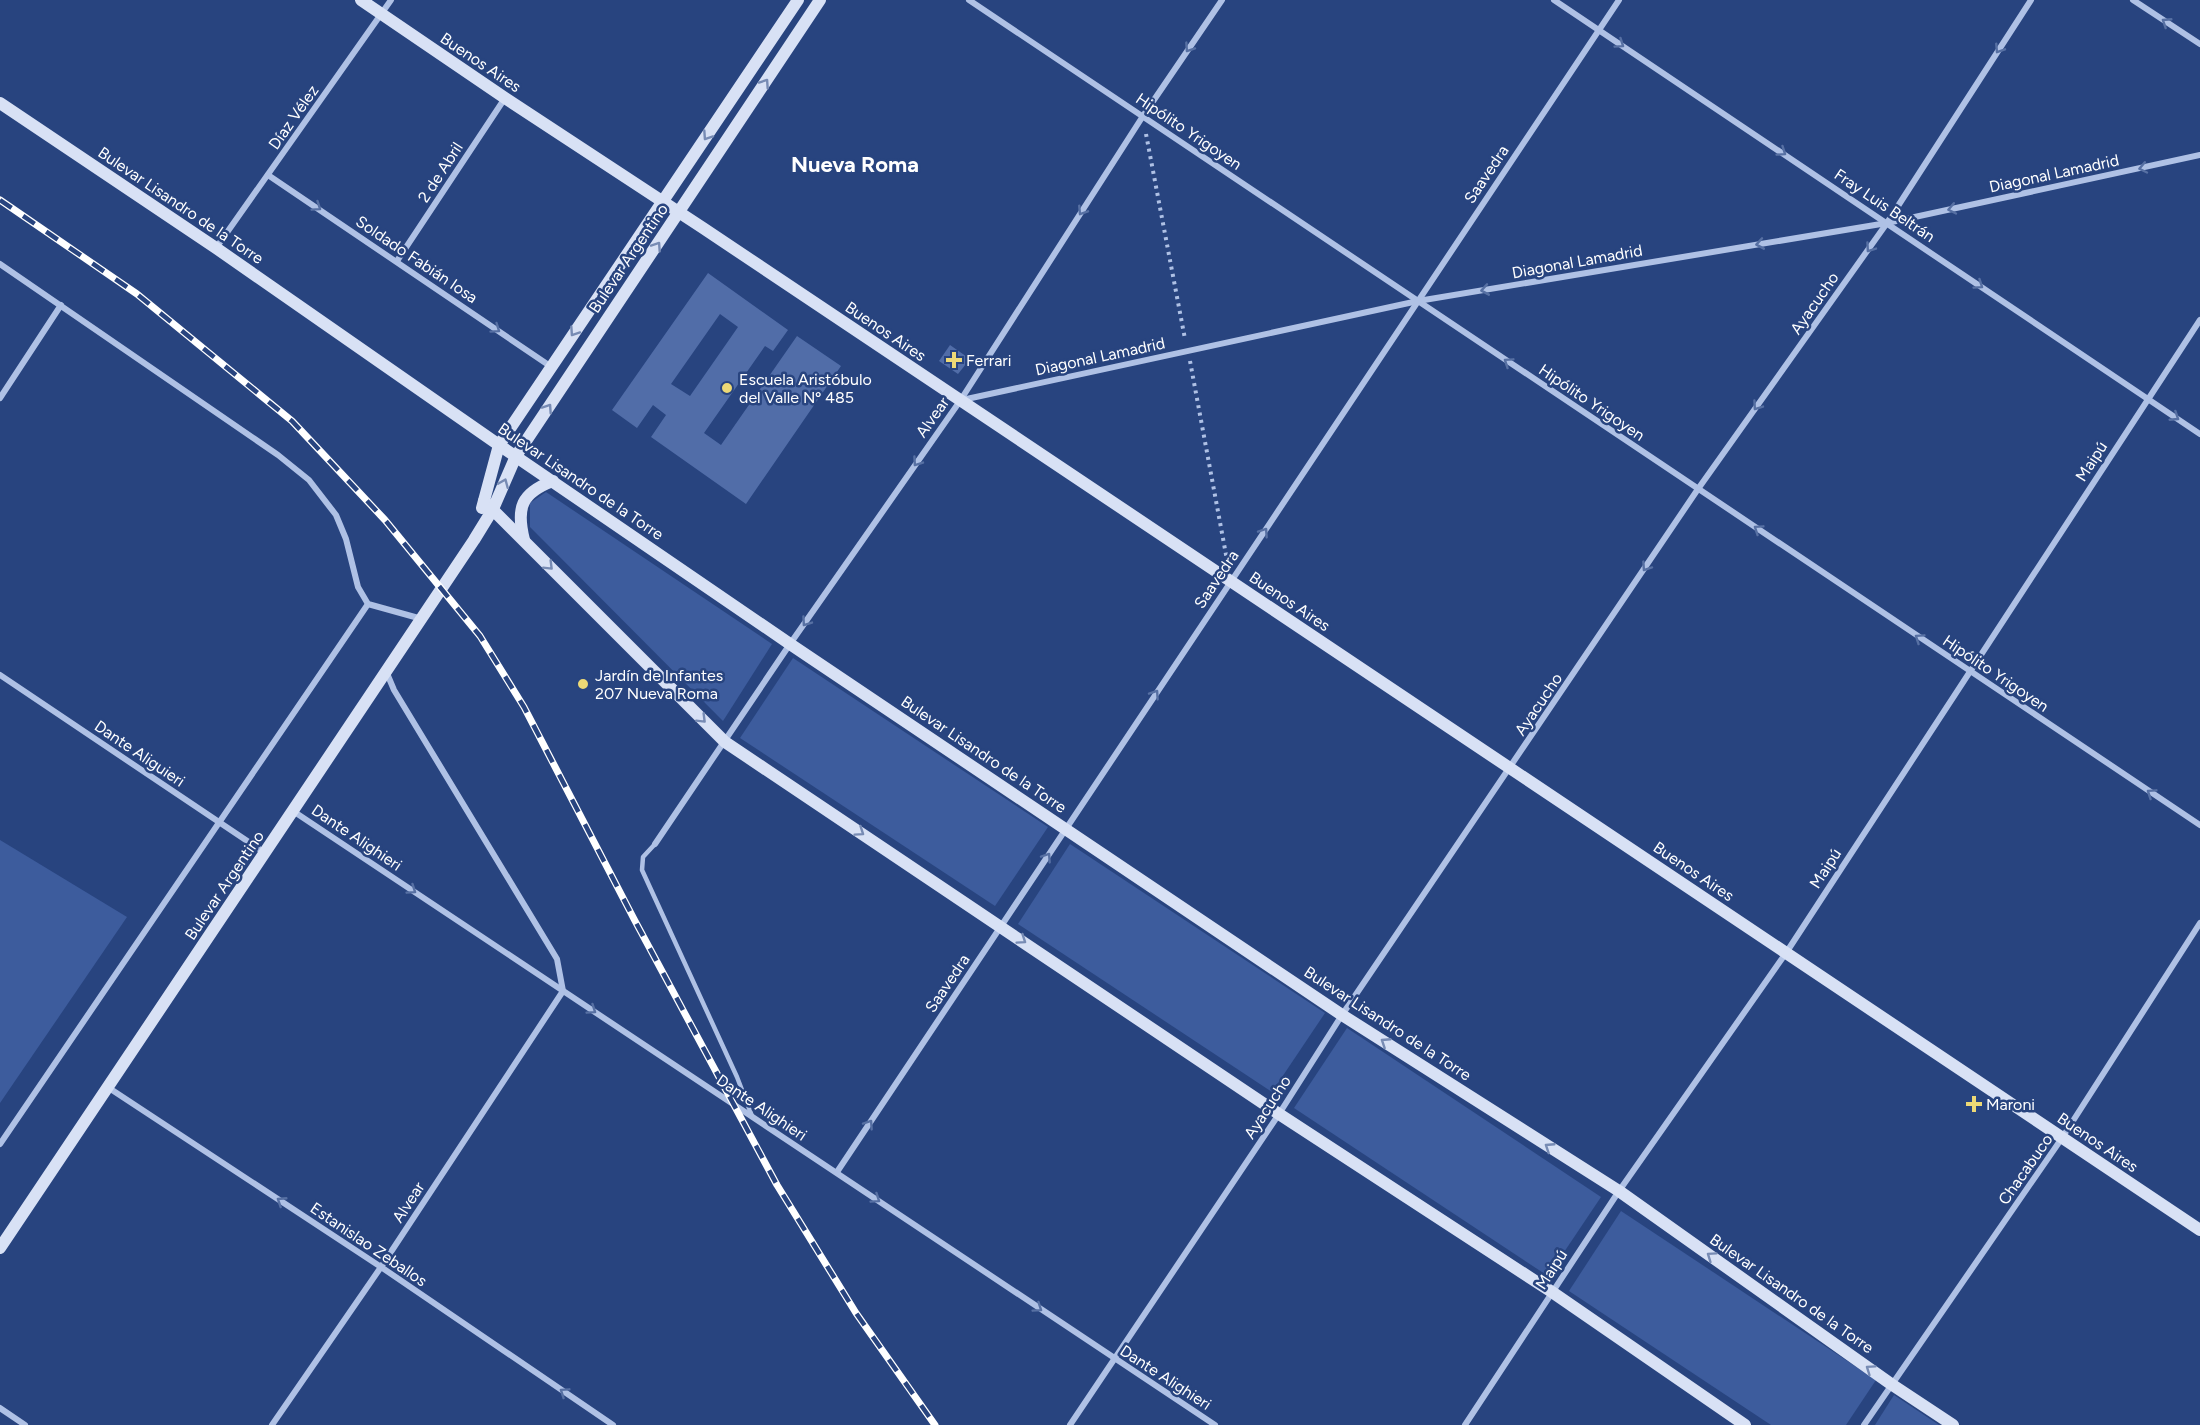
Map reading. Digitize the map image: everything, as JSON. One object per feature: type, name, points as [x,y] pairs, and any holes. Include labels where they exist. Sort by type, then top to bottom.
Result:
[{"type":"main road","name":"Bulevar Argentino","points":[[489,505],[499,445],[798,0]]},
{"type":"main road","name":"Bulevar Argentino","points":[[0,1248],[474,540],[489,505],[516,456],[820,0]]},
{"type":"main road","name":"Buenos Aires","points":[[364,1],[505,98],[663,201],[2200,1230]]},
{"type":"main road","name":"Bulevar Lisandro de la Torre","points":[[0,103],[216,248],[790,644],[1342,1015],[1619,1191],[1891,1384],[1953,1425]]},
{"type":"main road","points":[[524,541],[519,520],[525,499],[537,487],[553,481]]},
{"type":"main road","points":[[489,505],[725,742],[1279,1114],[1552,1292],[1744,1425]]},
{"type":"street","name":"Díaz Vélez","points":[[216,248],[391,0]]},
{"type":"street","name":"Hipólito Yrigoyen","points":[[969,0],[2200,825]]},
{"type":"street","name":"Alvear","points":[[655,844],[790,644],[960,400],[1143,116],[1222,0]]},
{"type":"street","name":"Fray Luis Beltrán","points":[[1554,0],[2200,434]]},
{"type":"street","name":"Saavedra","points":[[837,1172],[1619,0]]},
{"type":"street","name":"Ayacucho","points":[[1070,1425],[1279,1114],[1342,1015],[1698,489],[1887,223],[2031,0]]},
{"type":"street","points":[[2133,0],[2200,44]]},
{"type":"street","name":"2 de Abril","points":[[398,261],[505,98]]},
{"type":"street","name":"Diagonal Lamadrid","points":[[960,400],[1418,301],[1887,223],[2200,155]]},
{"type":"street","name":"Soldado Fabián Iosa","points":[[268,175],[550,366]]},
{"type":"street","points":[[0,264],[278,455],[309,480],[336,515],[346,539],[358,587],[368,604],[422,619]]},
{"type":"street","points":[[0,398],[61,305]]},
{"type":"street","name":"Maipú","points":[[1465,1425],[1619,1191],[1786,953],[2200,320]]},
{"type":"street","points":[[0,1144],[368,604]]},
{"type":"street","points":[[387,671],[394,690],[557,959],[563,991]]},
{"type":"street","name":"Dante Aliguieri","points":[[0,675],[265,853]]},
{"type":"street","name":"Dante Alighieri","points":[[293,811],[1215,1425]]},
{"type":"street","name":"Chacabuco","points":[[1864,1425],[2062,1138],[2200,923]]},
{"type":"street","name":"Alvear","points":[[272,1425],[381,1267],[563,991]]},
{"type":"street","name":"Estanislao Zeballos","points":[[109,1088],[381,1267],[613,1425]]},
{"type":"street","points":[[0,1408],[25,1425]]},
{"type":"lane","points":[[655,844],[643,857],[642,870],[737,1077],[753,1117]]},
{"type":"shaded area","points":[[546,492],[772,644],[723,721],[530,527],[530,503]]},
{"type":"shaded area","points":[[793,658],[1048,827],[995,906],[740,738]]},
{"type":"shaded area","points":[[0,840],[127,917],[0,1103]]},
{"type":"shaded area","points":[[1070,844],[1325,1013],[1272,1092],[1018,924]]},
{"type":"shaded area","points":[[1347,1028],[1601,1197],[1548,1276],[1294,1108]]},
{"type":"shaded area","points":[[1621,1211],[1876,1380],[1846,1425],[1771,1425],[1569,1291]]},
{"type":"shaded area","points":[[1894,1395],[1939,1425],[1875,1425]]},
{"type":"building","name":"Escuela Aristóbulo del Valle Nº 485","points":[[708,273],[788,330],[773,351],[765,346],[704,433],[721,445],[797,336],[841,366],[746,504],[651,437],[666,415],[653,405],[637,428],[612,410]],"holes":[[[720,314],[738,327],[690,396],[671,384]]]},
{"type":"building","name":"Ferrari","points":[[950,345],[970,359],[958,374],[939,361]]},
{"type":"railway","points":[[0,200],[137,294],[292,421],[385,520],[480,636],[524,707],[634,919],[777,1185],[856,1313],[935,1425]]},
{"type":"place","name":"Ferrari","points":[[954,360]]},
{"type":"place","name":"Escuela Aristóbulo del Valle Nº 485","points":[[727,388]]},
{"type":"place","name":"Jardín de Infantes 207 Nueva Roma","points":[[583,684]]},
{"type":"place","name":"Maroni","points":[[1974,1104]]},
{"type":"district","name":"Nueva Roma","points":[[855,164]]}]
